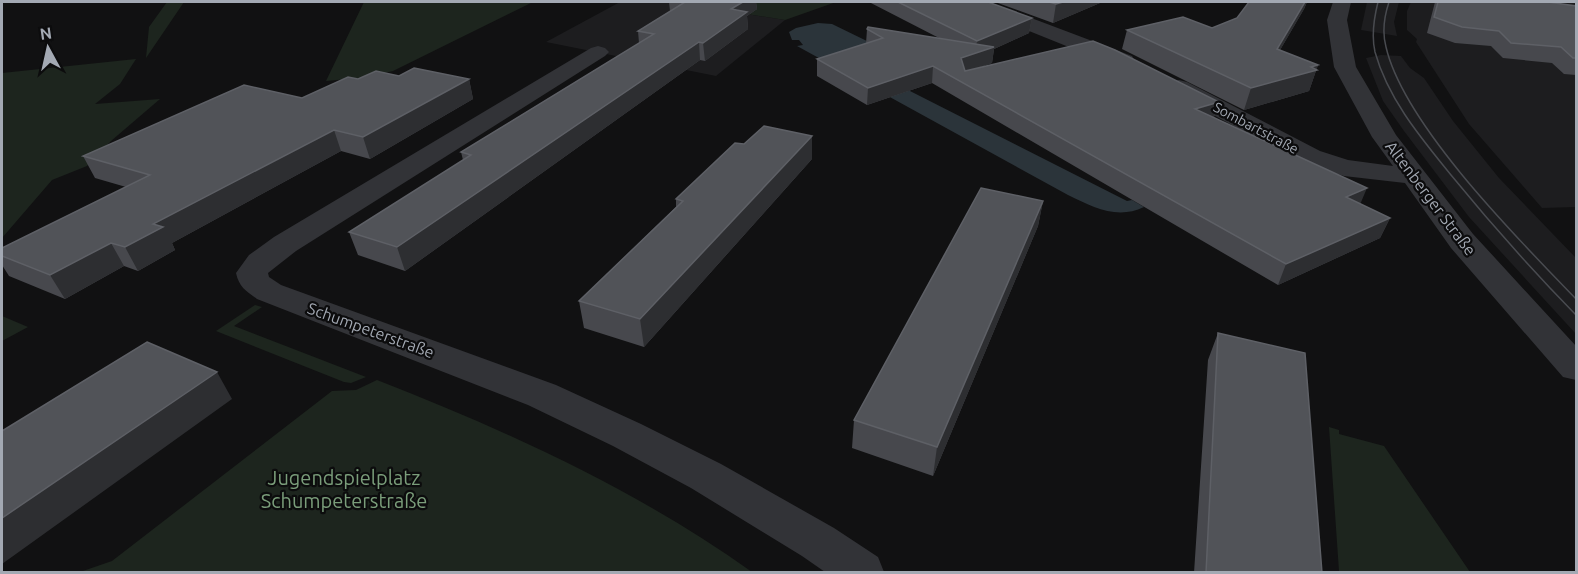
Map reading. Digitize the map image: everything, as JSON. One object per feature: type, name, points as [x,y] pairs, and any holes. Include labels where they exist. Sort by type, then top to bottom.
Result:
[{"type":"street","name":"Sombartstraße","points":[[974,2],[1071,38],[1153,75],[1311,157],[1344,168],[1412,176]]},
{"type":"street","name":"Altenberger Straße","points":[[1342,2],[1337,20],[1345,67],[1367,108],[1412,176],[1494,278],[1576,368]]},
{"type":"street","name":"Schumpeterstraße","points":[[598,52],[285,243],[260,262],[252,273],[254,282],[268,292],[542,395],[627,435],[716,482],[818,543],[861,573]]},
{"type":"shaded area","points":[[620,2],[671,2],[785,20],[716,76],[546,42]]},
{"type":"shaded area","points":[[1367,2],[1399,2],[1394,22],[1397,36],[1361,30]]},
{"type":"shaded area","points":[[1411,2],[1576,2],[1576,207],[1542,208],[1469,124],[1416,42],[1417,39],[1407,30],[1407,11]]},
{"type":"shaded area","points":[[818,23],[832,24],[871,43],[837,54],[1127,201],[1132,200],[1144,207],[1134,211],[1115,212],[1068,195],[797,46],[803,45],[799,40],[792,40],[789,32]]},
{"type":"shaded area","points":[[1381,55],[1401,56],[1410,68],[1424,78],[1453,121],[1499,178],[1576,258],[1576,334],[1469,217],[1383,101],[1366,58]]},
{"type":"green space","points":[[167,2],[184,2],[146,58],[149,27]]},
{"type":"green space","points":[[364,2],[533,2],[393,71],[368,77],[326,81]]},
{"type":"green space","points":[[671,2],[836,2],[785,20]]},
{"type":"green space","points":[[136,59],[120,84],[95,104],[160,99],[111,141],[87,166],[52,180],[2,238],[2,73]]},
{"type":"green space","points":[[255,305],[262,307],[234,326],[366,377],[351,383],[344,382],[216,331]]},
{"type":"green space","points":[[2,316],[28,327],[2,341]]},
{"type":"green space","name":"Jugendspielplatz Schumpeterstraße","points":[[377,380],[475,420],[570,464],[663,515],[752,572],[80,572],[112,561],[332,391],[356,390]]},
{"type":"green space","points":[[1329,427],[1339,430],[1339,434],[1384,446],[1470,572],[1339,571]]},
{"type":"building","points":[[685,2],[743,2],[731,9],[747,12],[703,43],[699,42],[397,247],[349,232],[471,155],[461,152],[654,34],[638,31]]},
{"type":"building","points":[[898,2],[988,2],[1032,18],[977,41]]},
{"type":"building","points":[[1249,2],[1305,2],[1277,49],[1318,65],[1311,67],[1317,70],[1251,88],[1127,30],[1183,17],[1212,28],[1237,18]]},
{"type":"building","points":[[1438,2],[1548,2],[1576,6],[1576,58],[1561,47],[1511,43],[1499,31],[1462,27],[1434,17]]},
{"type":"building","points":[[868,27],[994,47],[961,58],[965,71],[1093,41],[1219,102],[1195,109],[1367,188],[1346,197],[1390,218],[1286,264],[933,66],[868,88],[817,59],[883,38],[867,29]]},
{"type":"building","points":[[414,68],[469,79],[363,137],[334,130],[153,224],[163,227],[125,247],[111,243],[50,275],[2,256],[2,248],[150,175],[83,156],[244,85],[302,98],[348,77],[358,79],[376,71],[399,76]]},
{"type":"building","points":[[764,126],[812,136],[640,319],[579,301],[683,201],[676,199],[735,143],[744,144]]},
{"type":"building","points":[[981,188],[1043,201],[937,447],[854,420]]},
{"type":"building","points":[[1218,333],[1305,353],[1322,573],[1206,573]]},
{"type":"building","points":[[147,342],[217,372],[2,518],[2,431]]},
{"type":"tram line","points":[[1378,2],[1373,39],[1375,52],[1397,102],[1417,132],[1466,193],[1576,315]]},
{"type":"tram line","points":[[1389,2],[1384,25],[1386,47],[1397,78],[1415,111],[1439,146],[1496,214],[1576,299]]}]
